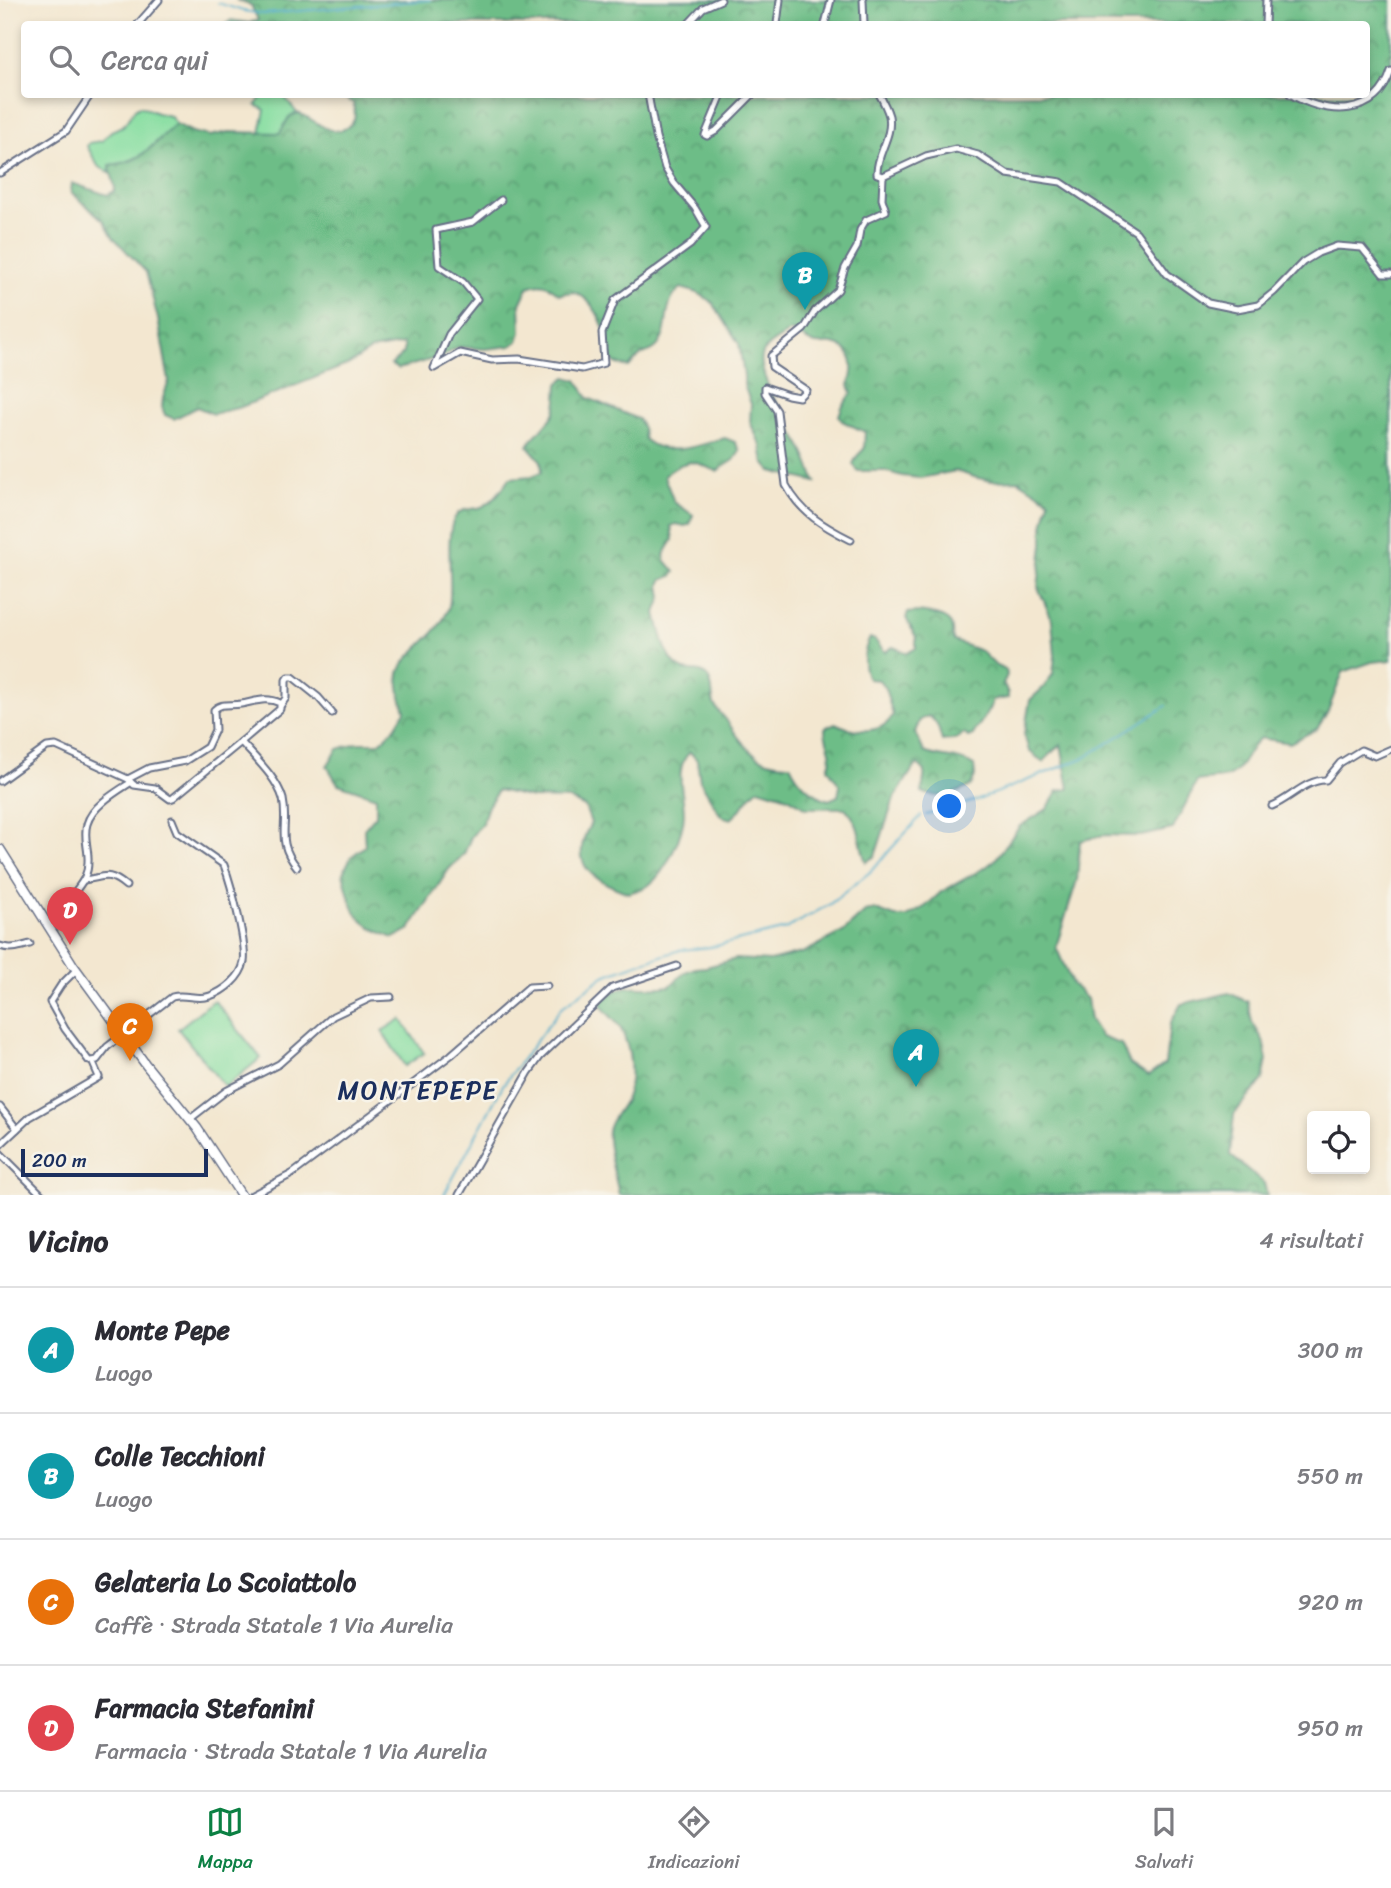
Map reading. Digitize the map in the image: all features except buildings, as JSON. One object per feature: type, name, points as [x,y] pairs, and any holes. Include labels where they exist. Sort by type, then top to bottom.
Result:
[{"type":"main road","points":[[0,849],[76,970],[190,1119],[241,1195]]},
{"type":"street","points":[[141,21],[159,0]]},
{"type":"street","points":[[691,21],[703,8],[721,0]]},
{"type":"street","points":[[777,21],[780,0]]},
{"type":"street","points":[[826,21],[831,0]]},
{"type":"street","points":[[863,0],[863,21]]},
{"type":"street","points":[[1265,21],[1266,0]]},
{"type":"street","points":[[1301,98],[1327,108],[1350,109],[1373,99],[1381,91],[1391,71]]},
{"type":"street","points":[[0,173],[66,131],[88,98]]},
{"type":"street","points":[[501,200],[473,222],[436,230],[439,266],[463,282],[477,299],[449,334],[434,368],[460,353],[492,360],[519,359],[582,369],[604,363],[601,333],[615,300],[690,245],[706,227],[665,168],[649,98]]},
{"type":"street","points":[[720,98],[707,127],[707,136],[716,131],[749,98]]},
{"type":"street","points":[[881,98],[890,126],[876,164],[877,174],[883,177]]},
{"type":"street","points":[[883,177],[926,156],[956,149],[978,155],[1007,174],[1060,182],[1136,232],[1167,274],[1208,303],[1250,308],[1258,305],[1275,292],[1303,262],[1337,246],[1362,248],[1383,274],[1391,274]]},
{"type":"street","points":[[851,540],[802,509],[791,494],[786,485],[777,411],[765,393],[765,387],[799,397],[806,390],[772,367],[771,356],[804,329],[815,311],[838,290],[866,220],[886,211],[882,199],[883,177]]},
{"type":"street","points":[[0,781],[52,746],[129,781],[151,786],[170,799],[277,712],[286,700],[285,680],[288,677],[293,677],[318,697],[332,713]]},
{"type":"street","points":[[50,927],[62,915],[84,880],[88,864],[85,835],[87,822],[111,795],[149,768],[185,761],[207,747],[214,735],[214,710],[220,705],[267,699],[276,700],[281,705]]},
{"type":"street","points":[[241,741],[279,791],[284,807],[283,839],[288,854],[297,867]]},
{"type":"street","points":[[1272,806],[1283,802],[1315,779],[1326,780],[1340,763],[1361,750],[1375,756],[1391,749]]},
{"type":"street","points":[[92,1061],[97,1060],[107,1047],[172,998],[178,995],[207,998],[219,992],[239,974],[244,963],[224,865],[177,832],[172,820]]},
{"type":"street","points":[[84,880],[103,875],[117,878],[126,886]]},
{"type":"street","points":[[0,946],[18,948],[30,944]]},
{"type":"street","points":[[459,1195],[540,1057],[612,988],[677,966]]},
{"type":"street","points":[[0,1145],[47,1105],[99,1077],[92,1061],[89,1061],[65,1029],[50,1002],[54,993],[76,970]]},
{"type":"street","points":[[252,1195],[292,1174],[414,1083],[451,1055],[529,987],[547,986]]},
{"type":"street","points":[[190,1119],[226,1091],[279,1064],[333,1016],[371,998],[391,997]]},
{"type":"street","points":[[0,1107],[17,1129]]},
{"type":"street","points":[[0,1153],[42,1195]]},
{"type":"green space","points":[[236,0],[1391,0],[1391,660],[1372,662],[1343,672],[1328,711],[1317,729],[1290,743],[1260,738],[1232,774],[1223,778],[1197,781],[1173,829],[1141,836],[1104,835],[1080,841],[1077,880],[1056,947],[1072,984],[1087,999],[1090,1020],[1101,1037],[1121,1044],[1130,1064],[1148,1076],[1165,1064],[1170,1024],[1181,1004],[1229,993],[1248,1002],[1252,1022],[1263,1040],[1267,1060],[1263,1080],[1234,1114],[1230,1155],[1264,1183],[1267,1195],[619,1195],[608,1131],[626,1098],[630,1063],[621,1029],[600,1004],[608,995],[624,988],[670,986],[685,972],[736,959],[770,961],[805,952],[843,932],[865,912],[876,910],[895,917],[907,917],[926,906],[941,892],[995,860],[1020,826],[1047,809],[1058,791],[1069,789],[1061,744],[1043,762],[1029,751],[1024,734],[1030,700],[1053,674],[1055,656],[1052,620],[1038,587],[1043,526],[1049,500],[1018,480],[991,481],[956,471],[920,478],[885,471],[858,471],[853,464],[864,449],[865,432],[842,421],[839,416],[852,393],[849,385],[852,366],[849,354],[840,346],[812,343],[791,331],[766,348],[762,365],[776,402],[801,446],[816,482],[771,471],[764,463],[761,446],[750,422],[751,404],[744,385],[739,344],[713,303],[698,293],[681,288],[668,309],[663,338],[653,350],[641,355],[629,367],[611,359],[603,326],[587,300],[575,292],[559,294],[548,286],[537,284],[528,287],[520,304],[521,332],[518,341],[511,346],[485,349],[458,347],[443,356],[398,369],[391,365],[404,353],[404,344],[371,350],[349,364],[241,407],[213,414],[197,407],[174,419],[165,415],[162,407],[169,381],[146,272],[113,237],[104,221],[71,192],[72,183],[107,195],[115,191],[110,165],[140,156],[176,124],[192,132],[210,136],[228,132],[280,133],[289,117],[297,113],[330,130],[343,130],[355,118],[353,103],[346,98],[1370,98],[1370,21],[255,21],[258,20],[251,5]]},
{"type":"green space","points":[[261,98],[285,98],[297,113],[289,118],[280,133],[260,133],[265,110],[256,105]]},
{"type":"green space","points":[[140,106],[170,116],[176,124],[140,156],[110,165],[110,173],[98,166],[87,146],[89,143],[102,141],[111,131],[123,126]]},
{"type":"green space","points":[[566,377],[577,380],[588,398],[638,419],[643,428],[644,439],[653,445],[683,449],[725,438],[735,442],[740,451],[734,460],[717,471],[690,462],[676,467],[664,476],[674,502],[693,515],[690,524],[671,526],[673,540],[664,555],[675,572],[662,580],[662,597],[656,613],[672,661],[684,670],[706,675],[711,684],[715,706],[753,753],[779,764],[790,764],[810,791],[829,800],[838,796],[840,786],[828,768],[831,757],[825,728],[835,723],[867,730],[888,722],[893,715],[885,688],[879,680],[868,679],[864,664],[865,653],[870,638],[885,652],[893,647],[907,653],[916,648],[916,637],[906,618],[908,613],[918,612],[944,618],[951,625],[954,641],[981,651],[996,666],[1006,670],[1003,684],[1008,698],[993,700],[973,735],[968,737],[964,733],[956,739],[942,741],[934,721],[928,716],[920,720],[915,732],[924,752],[968,763],[974,766],[975,776],[971,786],[959,791],[941,796],[929,794],[922,792],[925,771],[918,764],[895,796],[875,856],[866,862],[855,821],[845,808],[807,808],[788,797],[759,788],[731,819],[721,816],[700,781],[697,760],[690,752],[682,765],[681,773],[684,813],[681,831],[668,862],[647,886],[629,893],[604,882],[587,869],[582,850],[591,823],[585,807],[569,799],[532,798],[498,790],[464,854],[449,869],[410,929],[394,938],[371,927],[357,915],[343,873],[351,857],[365,846],[364,829],[376,815],[376,797],[338,784],[327,766],[338,749],[357,743],[379,743],[394,729],[405,711],[399,684],[402,667],[438,627],[449,606],[449,546],[452,524],[459,513],[482,507],[489,502],[510,478],[542,472],[541,461],[528,446],[554,414],[558,384]]},
{"type":"green space","points":[[214,1000],[261,1058],[225,1087],[178,1029]]},
{"type":"green space","points":[[401,1019],[424,1053],[405,1066],[382,1031]]},
{"type":"waterway","points":[[218,3],[264,14],[430,0]]},
{"type":"waterway","points":[[926,815],[978,800],[1086,757],[1166,706]]},
{"type":"waterway","points":[[444,1195],[503,1085],[561,1008],[604,976],[637,964],[680,950],[711,947],[786,929],[830,904],[870,872],[921,816]]},
{"type":"place","name":"Colle Tecchioni","points":[[805,310]]},
{"type":"place","name":"Farmacia Stefanini","points":[[70,945]]},
{"type":"place","name":"Gelateria Lo Scoiattolo","points":[[130,1061]]},
{"type":"place","name":"Monte Pepe","points":[[916,1087]]},
{"type":"district","name":"MONTEPEPE","points":[[418,1090]]}]
